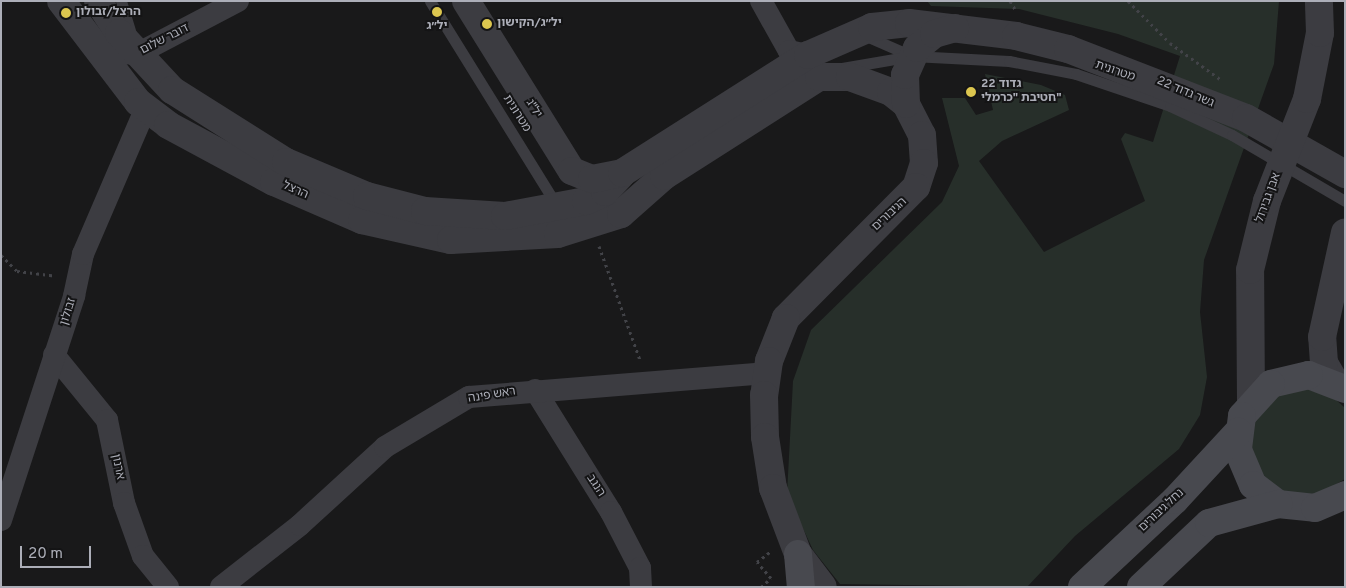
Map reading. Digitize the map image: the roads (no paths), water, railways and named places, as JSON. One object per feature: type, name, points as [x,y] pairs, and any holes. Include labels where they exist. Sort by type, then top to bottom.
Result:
[{"type":"main road","points":[[1278,504],[1253,485],[1243,468],[1238,432],[1251,401],[1271,384],[1296,375],[1340,386]]},
{"type":"main road","name":"נחל גיבורים","points":[[1082,587],[1175,500],[1238,432]]},
{"type":"main road","points":[[1140,587],[1209,523],[1278,504],[1315,508],[1345,495]]},
{"type":"main road","points":[[786,552],[801,587]]},
{"type":"street","name":"הרצל","points":[[61,1],[89,41],[146,108],[274,182],[362,220],[419,236],[516,239],[596,224]]},
{"type":"street","name":"הרצל","points":[[98,1],[137,54],[172,90],[272,154],[367,196],[425,211],[505,216],[559,208],[605,192],[622,173]]},
{"type":"street","name":"יל\"ג","points":[[466,1],[572,171],[598,180],[622,173]]},
{"type":"street","points":[[761,1],[789,51],[814,66],[864,81],[906,104]]},
{"type":"street","name":"אבן גבירול","points":[[1251,401],[1250,270],[1267,201],[1309,91],[1320,32],[1319,1]]},
{"type":"street","name":"דובר שלום","points":[[89,41],[137,54],[225,4]]},
{"type":"street","points":[[596,224],[621,214],[664,176],[856,33],[887,23],[958,27],[1012,48]]},
{"type":"street","points":[[906,104],[905,75],[912,56],[934,34],[958,27]]},
{"type":"street","name":"גשר גדוד 22","points":[[1012,48],[1068,49],[1192,94],[1246,118],[1345,174]]},
{"type":"street","points":[[622,173],[814,66]]},
{"type":"street","name":"הגיבורים","points":[[823,587],[786,552],[773,488],[764,420],[768,373],[786,318],[916,187],[924,148],[906,104]]},
{"type":"street","name":"זבולון","points":[[1,520],[78,279],[83,254],[146,108]]},
{"type":"street","points":[[1340,386],[1324,363],[1322,337],[1345,232]]},
{"type":"street","name":"ארנון","points":[[54,355],[107,420],[124,503],[143,556],[168,587]]},
{"type":"street","name":"ראש פינה","points":[[221,587],[300,525],[385,447],[469,397],[535,390],[768,373]]},
{"type":"street","name":"הנגב","points":[[535,390],[611,512],[640,568],[641,587]]},
{"type":"lane","points":[[121,1],[137,54]]},
{"type":"lane","name":"מטרונית","points":[[430,1],[559,208]]},
{"type":"lane","name":"מטרונית","points":[[856,33],[912,56]]},
{"type":"lane","name":"מטרונית","points":[[814,66],[1012,48],[1076,74],[1170,106],[1232,135],[1345,201]]},
{"type":"lane","points":[[559,208],[596,224]]},
{"type":"place","name":"יל״ג","points":[[437,12]]},
{"type":"place","name":"הרצל/זבולון","points":[[66,13]]},
{"type":"place","name":"יל״ג/הקישון","points":[[487,24]]},
{"type":"place","name":"גדוד 22 חטיבת \"כרמלי\"","points":[[971,92]]}]
